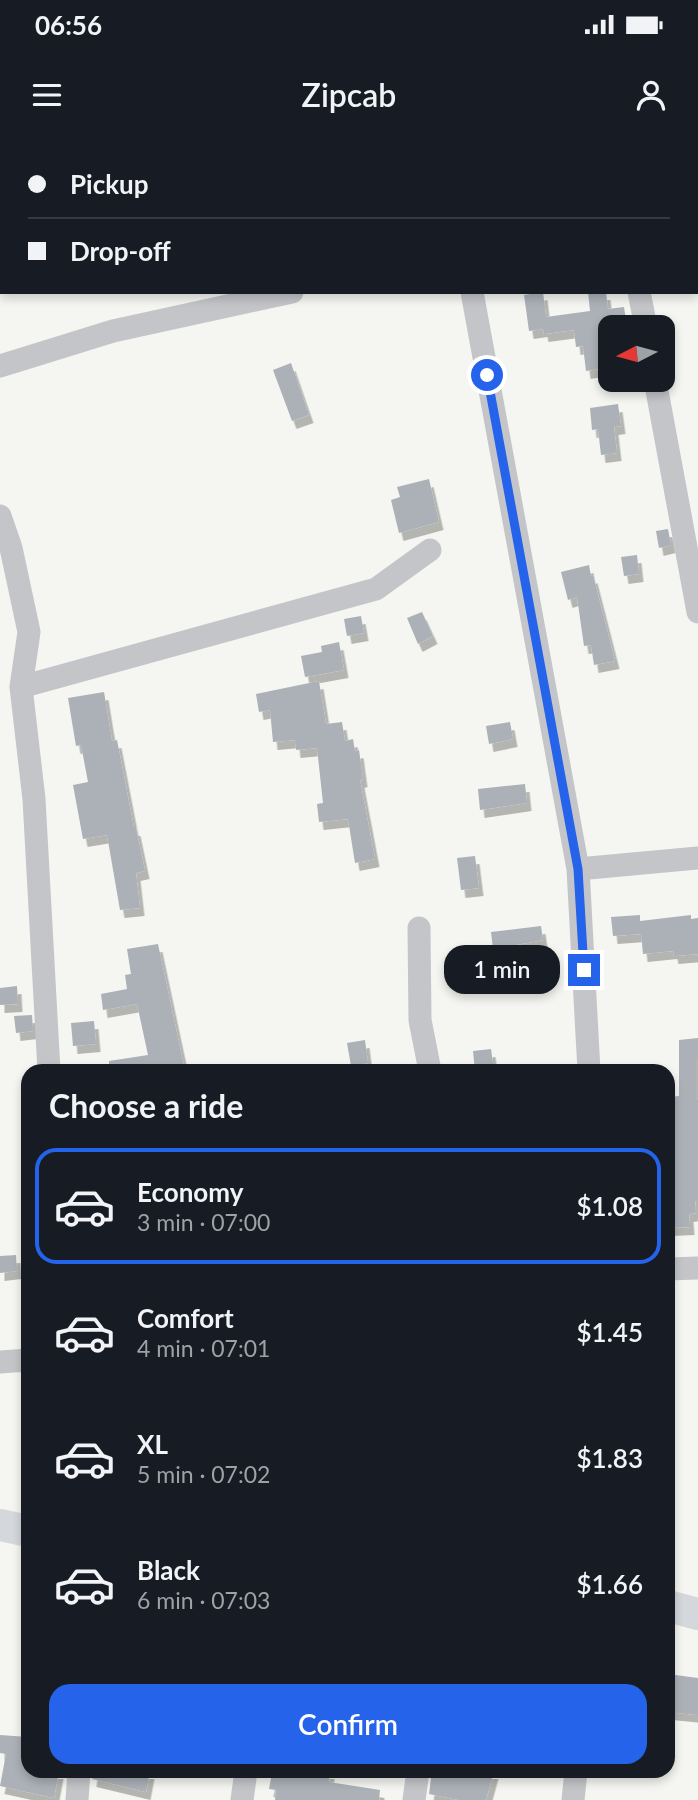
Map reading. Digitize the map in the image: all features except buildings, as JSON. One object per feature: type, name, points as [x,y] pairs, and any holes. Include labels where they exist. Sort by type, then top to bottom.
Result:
[{"type":"street","points":[[0,366],[113,331],[283,294]]},
{"type":"street","points":[[472,294],[578,869],[589,1064]]},
{"type":"street","points":[[639,294],[644,315]]},
{"type":"street","points":[[657,392],[698,612]]},
{"type":"street","points":[[0,516],[11,548],[29,632],[21,687],[34,799],[48,1064]]},
{"type":"street","points":[[21,687],[376,589],[430,550]]},
{"type":"street","points":[[578,869],[698,858]]},
{"type":"street","points":[[419,928],[421,1020],[429,1064]]},
{"type":"street","points":[[675,1269],[698,1268]]},
{"type":"street","points":[[0,1363],[21,1361]]},
{"type":"street","points":[[0,1525],[21,1530]]},
{"type":"street","points":[[675,1608],[698,1614]]},
{"type":"street","points":[[77,1800],[79,1778]]},
{"type":"street","points":[[242,1800],[245,1778]]},
{"type":"street","points":[[414,1800],[417,1778]]},
{"type":"street","points":[[573,1800],[575,1778]]},
{"type":"route","points":[[487,375],[578,869],[584,970]]}]
